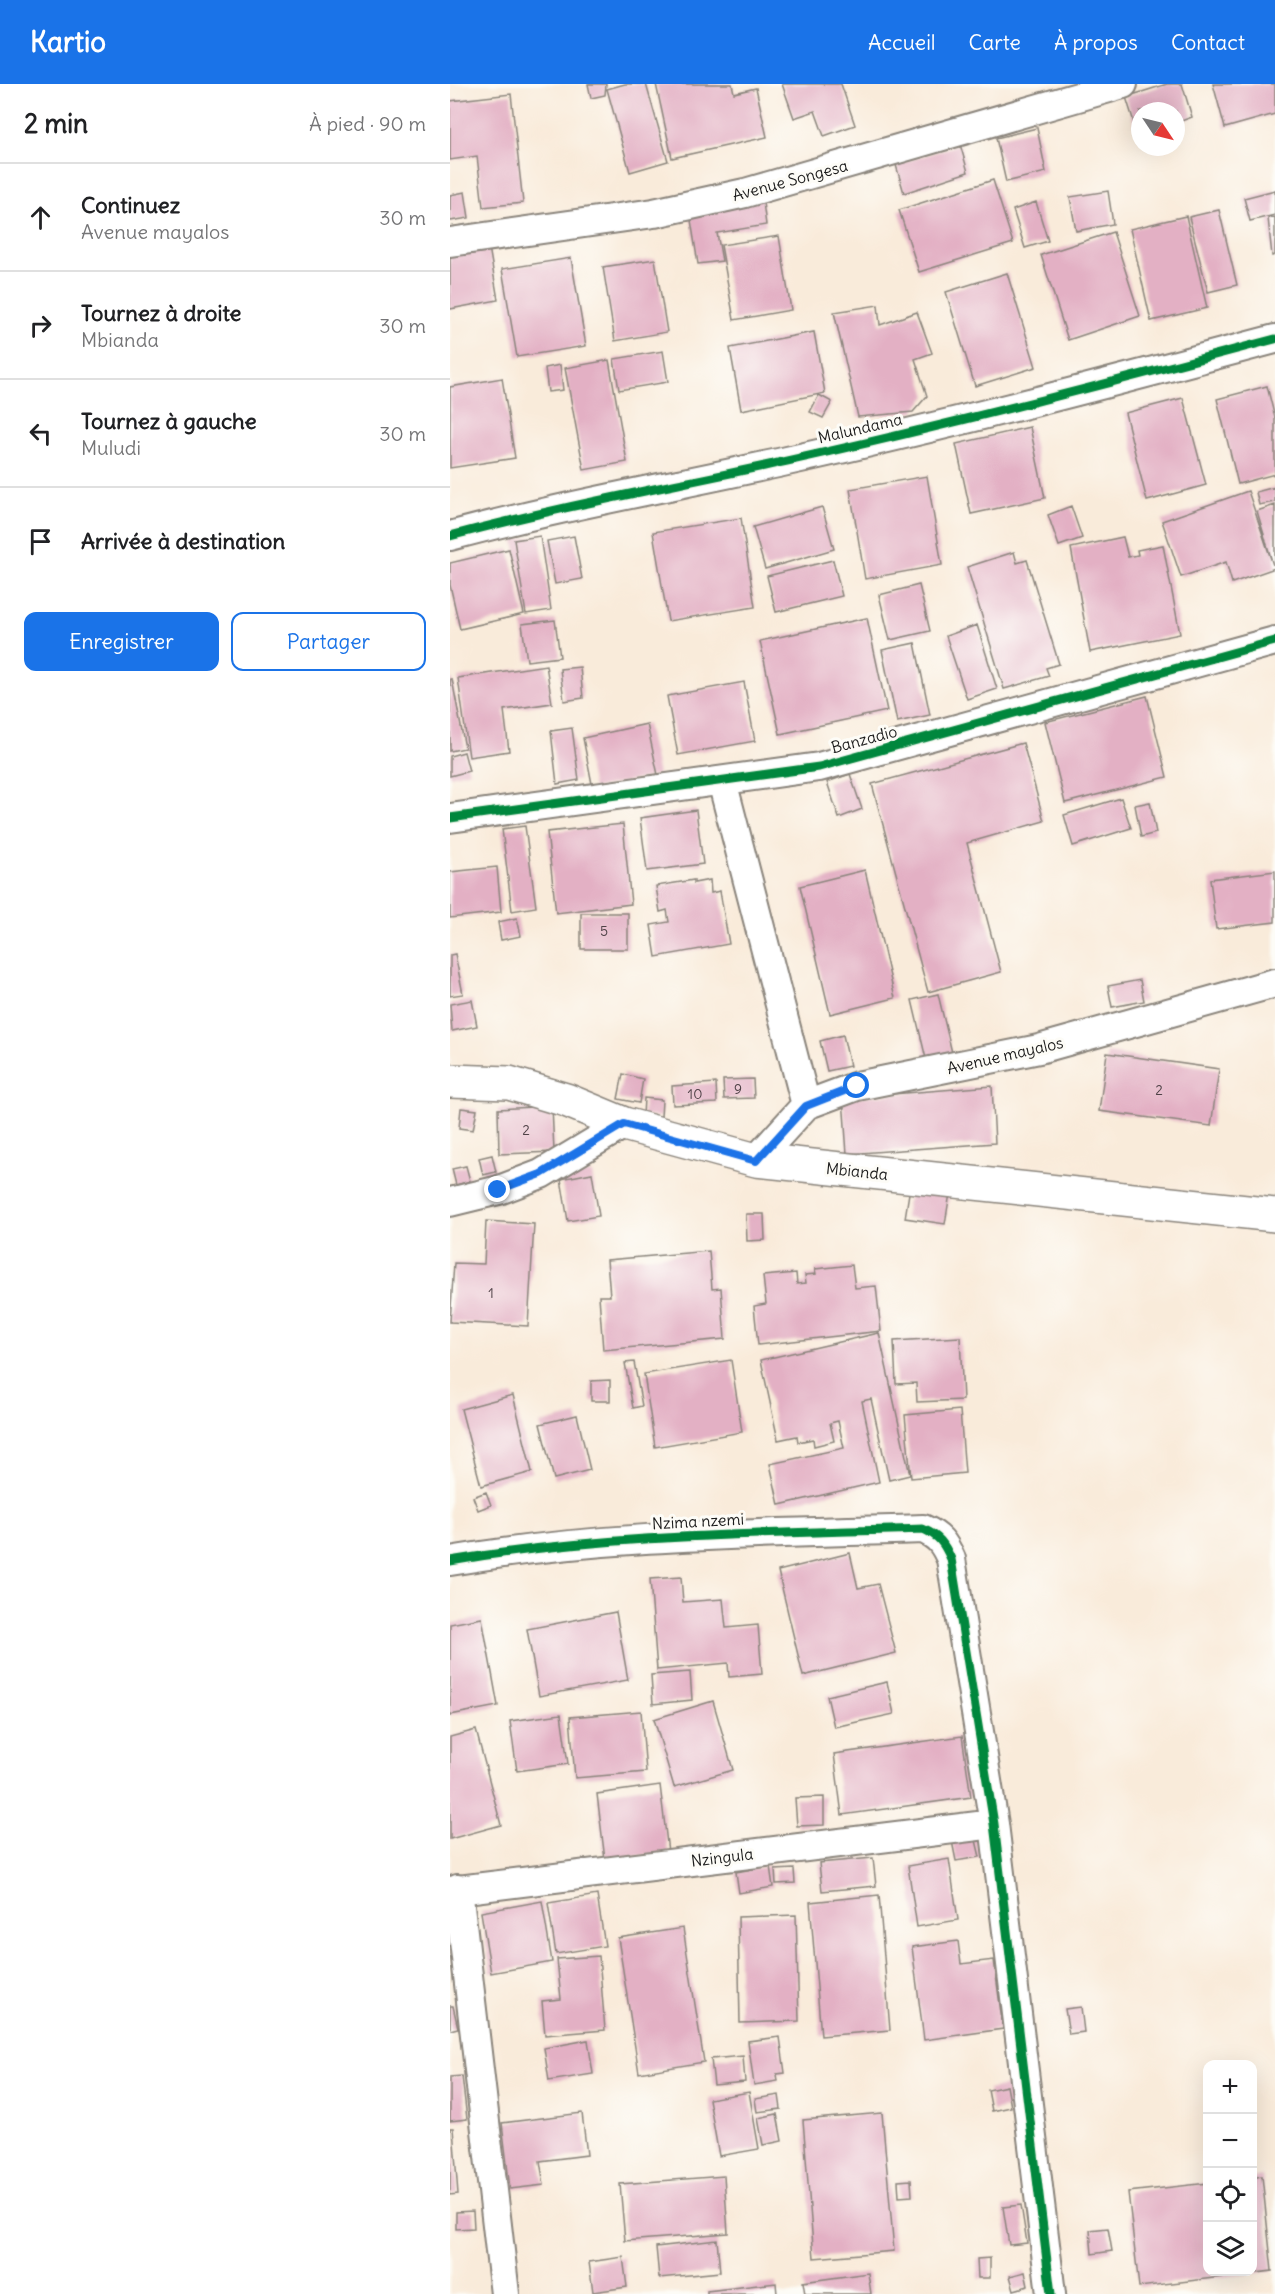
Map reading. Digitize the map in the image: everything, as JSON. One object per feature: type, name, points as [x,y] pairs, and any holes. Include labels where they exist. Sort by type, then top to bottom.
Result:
[{"type":"street","name":"Avenue Songesa","points":[[450,242],[654,213],[745,193],[1123,84]]},
{"type":"street","name":"Malundama","points":[[450,536],[534,513],[787,461],[902,434],[1088,389],[1275,339]]},
{"type":"street","name":"Banzadio","points":[[450,818],[819,767],[1275,641]]},
{"type":"street","points":[[722,781],[806,1106]]},
{"type":"street","name":"Avenue mayalos","points":[[756,1161],[806,1106],[857,1086],[1040,1049],[1275,983]]},
{"type":"street","name":"Mbianda","points":[[450,1081],[508,1083],[566,1100],[624,1124],[756,1161],[1275,1215]]},
{"type":"street","points":[[450,1202],[498,1190],[541,1174],[624,1124]]},
{"type":"street","name":"Nzima nzemi","points":[[450,1561],[492,1554],[670,1536],[923,1529],[936,1535],[944,1542],[951,1559],[994,1824]]},
{"type":"street","points":[[994,1824],[1051,2294]]},
{"type":"street","name":"Nzingula","points":[[454,1890],[994,1824]]},
{"type":"street","points":[[454,1890],[505,2294]]},
{"type":"building","points":[[588,84],[606,84],[605,95],[591,98]]},
{"type":"building","points":[[625,84],[646,84],[668,161],[630,172],[607,89]]},
{"type":"building","points":[[656,84],[732,84],[734,93],[756,88],[767,137],[672,158]]},
{"type":"building","points":[[782,84],[841,84],[855,125],[824,136],[815,111],[794,118]]},
{"type":"building","points":[[1167,84],[1182,84],[1192,117],[1185,120],[1185,102],[1131,102],[1131,113],[1126,97]]},
{"type":"building","points":[[1213,84],[1275,84],[1275,114],[1225,128]]},
{"type":"building","points":[[511,94],[523,203],[483,207],[477,156],[450,160],[450,101]]},
{"type":"building","points":[[1037,128],[1046,172],[1006,182],[996,138]]},
{"type":"building","points":[[960,144],[968,172],[904,193],[896,165]]},
{"type":"building","points":[[993,180],[1013,243],[919,272],[899,210]]},
{"type":"building","points":[[1275,190],[1275,215],[1250,221],[1244,198]]},
{"type":"building","points":[[1108,191],[1113,224],[1076,231],[1070,197]]},
{"type":"building","points":[[465,192],[469,218],[450,221],[450,195]]},
{"type":"building","points":[[762,195],[766,225],[717,233],[722,261],[698,264],[689,207]]},
{"type":"building","points":[[1036,202],[1048,241],[1025,248],[1013,210]]},
{"type":"building","points":[[1219,210],[1237,285],[1208,292],[1189,217]]},
{"type":"building","points":[[1186,216],[1207,308],[1151,321],[1130,229]]},
{"type":"building","points":[[1275,217],[1275,255],[1272,256],[1268,218]]},
{"type":"building","points":[[1113,232],[1140,316],[1068,340],[1041,255]]},
{"type":"building","points":[[779,236],[791,310],[734,320],[721,245]]},
{"type":"building","points":[[489,247],[498,300],[450,309],[450,253]]},
{"type":"building","points":[[571,258],[586,346],[517,357],[502,269]]},
{"type":"building","points":[[655,259],[667,332],[615,341],[603,267]]},
{"type":"building","points":[[1007,273],[1036,367],[975,386],[946,292]]},
{"type":"building","points":[[878,305],[880,325],[917,312],[932,353],[915,359],[927,396],[913,412],[858,417],[834,312]]},
{"type":"building","points":[[814,332],[825,393],[741,410],[730,348]]},
{"type":"building","points":[[663,351],[668,382],[619,390],[614,359]]},
{"type":"building","points":[[609,360],[627,462],[584,470],[565,368]]},
{"type":"building","points":[[560,365],[563,390],[548,392],[545,368]]},
{"type":"building","points":[[502,378],[515,458],[450,468],[450,387]]},
{"type":"building","points":[[1267,386],[1275,418],[1275,474],[1238,484],[1217,399]]},
{"type":"building","points":[[819,395],[832,402],[823,418],[810,412]]},
{"type":"building","points":[[1183,398],[1206,485],[1147,501],[1125,413]]},
{"type":"building","points":[[1030,427],[1045,498],[971,514],[956,444]]},
{"type":"building","points":[[927,476],[942,565],[865,579],[850,489]]},
{"type":"building","points":[[1275,487],[1275,502],[1259,505],[1256,492]]},
{"type":"building","points":[[1248,491],[1273,565],[1257,511],[1275,505],[1275,568],[1232,583],[1226,562],[1181,577],[1162,521]]},
{"type":"building","points":[[1071,506],[1082,538],[1059,546],[1048,515]]},
{"type":"building","points":[[822,507],[834,549],[765,569],[753,527]]},
{"type":"building","points":[[741,518],[755,607],[668,621],[653,532]]},
{"type":"building","points":[[540,536],[551,610],[526,614],[514,540]]},
{"type":"building","points":[[574,536],[582,579],[555,584],[547,541]]},
{"type":"building","points":[[1123,537],[1128,557],[1138,555],[1137,550],[1163,545],[1180,634],[1090,652],[1071,548]]},
{"type":"building","points":[[509,549],[524,614],[460,629],[450,585],[450,563]]},
{"type":"building","points":[[1014,552],[1017,563],[1027,560],[1059,664],[1046,668],[1049,676],[1004,689],[967,567]]},
{"type":"building","points":[[833,560],[842,596],[776,612],[767,576]]},
{"type":"building","points":[[919,585],[930,631],[890,640],[879,595]]},
{"type":"building","points":[[867,618],[887,711],[780,734],[760,641]]},
{"type":"building","points":[[555,620],[560,657],[527,661],[522,624]]},
{"type":"building","points":[[977,625],[997,689],[967,699],[946,636]]},
{"type":"building","points":[[915,643],[930,715],[897,722],[882,650]]},
{"type":"building","points":[[546,665],[552,703],[504,710],[509,751],[469,757],[458,678]]},
{"type":"building","points":[[580,667],[583,698],[564,701],[560,669]]},
{"type":"building","points":[[450,679],[452,679],[465,748],[450,751]]},
{"type":"building","points":[[744,682],[755,741],[678,755],[667,696]]},
{"type":"building","points":[[1147,696],[1167,777],[1065,803],[1045,722]]},
{"type":"building","points":[[647,724],[658,775],[593,789],[583,738]]},
{"type":"building","points":[[572,728],[579,780],[557,784],[551,731]]},
{"type":"building","points":[[1023,743],[1044,821],[967,843],[1001,972],[928,992],[872,784]]},
{"type":"building","points":[[464,752],[469,771],[450,776],[450,756]]},
{"type":"building","points":[[850,774],[862,809],[839,818],[827,782]]},
{"type":"building","points":[[1121,798],[1131,828],[1073,846],[1064,815]]},
{"type":"building","points":[[1150,802],[1156,833],[1141,837],[1135,805]]},
{"type":"building","points":[[696,810],[703,864],[647,871],[640,818]]},
{"type":"building","points":[[623,824],[631,904],[556,913],[547,832]]},
{"type":"building","points":[[525,826],[536,907],[512,911],[502,829]]},
{"type":"building","points":[[497,867],[501,912],[450,918],[450,872]]},
{"type":"building","points":[[865,870],[895,998],[830,1014],[800,886]]},
{"type":"building","points":[[1275,871],[1275,922],[1216,929],[1210,879]]},
{"type":"building","points":[[694,880],[694,883],[710,880],[711,893],[720,891],[729,944],[656,957],[651,925],[669,922],[667,910],[660,912],[656,886]]},
{"type":"building","points":[[581,913],[628,913],[628,949],[581,949]]},
{"type":"building","points":[[517,918],[521,936],[501,940],[498,922]]},
{"type":"building","points":[[455,954],[463,994],[450,996],[450,955]]},
{"type":"building","points":[[1140,980],[1144,1001],[1112,1007],[1108,986]]},
{"type":"building","points":[[938,994],[953,1057],[927,1063],[912,1000]]},
{"type":"building","points":[[472,1000],[477,1026],[452,1031],[450,1004]]},
{"type":"building","points":[[843,1035],[850,1066],[827,1071],[820,1041]]},
{"type":"building","points":[[1107,1053],[1219,1069],[1211,1126],[1099,1111]]},
{"type":"building","points":[[623,1074],[643,1079],[639,1103],[618,1099]]},
{"type":"building","points":[[753,1079],[754,1098],[724,1099],[723,1080]]},
{"type":"building","points":[[716,1083],[717,1103],[673,1105],[672,1086]]},
{"type":"building","points":[[992,1086],[995,1143],[847,1154],[843,1098]]},
{"type":"building","points":[[644,1098],[662,1100],[661,1117],[643,1116]]},
{"type":"building","points":[[552,1106],[554,1152],[499,1154],[498,1109]]},
{"type":"building","points":[[461,1108],[477,1110],[473,1130],[459,1128]]},
{"type":"building","points":[[492,1155],[496,1172],[483,1175],[479,1158]]},
{"type":"building","points":[[466,1166],[470,1181],[456,1185],[452,1169]]},
{"type":"building","points":[[592,1173],[599,1216],[568,1221],[561,1179]]},
{"type":"building","points":[[910,1187],[950,1193],[945,1224],[905,1218]]},
{"type":"building","points":[[746,1214],[764,1214],[765,1240],[747,1241]]},
{"type":"building","points":[[486,1221],[534,1224],[528,1326],[450,1322],[454,1263],[484,1264]]},
{"type":"building","points":[[709,1251],[712,1289],[721,1288],[725,1339],[603,1350],[599,1296],[610,1296],[607,1260]]},
{"type":"building","points":[[852,1265],[855,1288],[876,1286],[881,1331],[758,1345],[754,1306],[766,1304],[763,1276],[796,1273],[797,1284],[806,1283],[805,1275],[816,1274],[815,1269]]},
{"type":"building","points":[[879,1333],[910,1475],[889,1480],[871,1399],[862,1401],[879,1482],[779,1505],[770,1464],[844,1448],[838,1421],[830,1423],[834,1441],[814,1446],[813,1439],[798,1442],[797,1436],[778,1440],[761,1360]]},
{"type":"building","points":[[960,1337],[963,1400],[917,1402],[916,1383],[896,1384],[894,1341]]},
{"type":"building","points":[[731,1360],[742,1432],[655,1447],[644,1374]]},
{"type":"building","points":[[634,1362],[642,1406],[633,1408],[625,1363]]},
{"type":"building","points":[[610,1380],[610,1401],[591,1401],[591,1381]]},
{"type":"building","points":[[513,1395],[532,1472],[481,1486],[461,1409]]},
{"type":"building","points":[[960,1410],[965,1473],[911,1478],[905,1415]]},
{"type":"building","points":[[577,1415],[590,1470],[554,1479],[540,1424]]},
{"type":"building","points":[[486,1492],[491,1505],[478,1510],[473,1497]]},
{"type":"building","points":[[850,1553],[858,1588],[878,1584],[896,1653],[803,1676],[778,1571]]},
{"type":"building","points":[[681,1577],[683,1602],[723,1599],[726,1628],[758,1625],[762,1674],[729,1677],[728,1663],[657,1670],[650,1579]]},
{"type":"building","points":[[616,1612],[628,1680],[539,1696],[527,1629]]},
{"type":"building","points":[[482,1618],[498,1706],[450,1715],[450,1624]]},
{"type":"building","points":[[690,1672],[692,1700],[653,1704],[651,1675]]},
{"type":"building","points":[[887,1682],[894,1714],[834,1727],[827,1696]]},
{"type":"building","points":[[713,1701],[733,1770],[674,1787],[654,1719]]},
{"type":"building","points":[[641,1711],[646,1772],[575,1778],[570,1717]]},
{"type":"building","points":[[561,1714],[568,1764],[517,1771],[510,1721]]},
{"type":"building","points":[[476,1730],[501,1825],[450,1839],[450,1737]]},
{"type":"building","points":[[962,1736],[971,1797],[842,1815],[834,1754]]},
{"type":"building","points":[[660,1785],[668,1852],[605,1860],[597,1794]]},
{"type":"building","points":[[824,1797],[824,1825],[797,1826],[795,1798]]},
{"type":"building","points":[[975,1836],[980,1857],[956,1861],[952,1841]]},
{"type":"building","points":[[873,1858],[876,1886],[822,1891],[819,1863]]},
{"type":"building","points":[[949,1859],[958,1920],[917,1927],[908,1866]]},
{"type":"building","points":[[770,1866],[773,1887],[739,1893],[736,1872]]},
{"type":"building","points":[[794,1869],[795,1883],[776,1884],[775,1870]]},
{"type":"building","points":[[597,1895],[605,1946],[556,1954],[548,1903]]},
{"type":"building","points":[[879,1895],[890,2030],[821,2036],[810,1902]]},
{"type":"building","points":[[542,1901],[552,1962],[491,1973],[481,1912]]},
{"type":"building","points":[[796,1915],[799,2021],[740,2023],[738,1917]]},
{"type":"building","points":[[683,1928],[704,2062],[639,2073],[618,1938]]},
{"type":"building","points":[[958,1941],[961,1964],[994,1960],[1003,2029],[924,2040],[912,1947]]},
{"type":"building","points":[[599,1956],[605,2030],[545,2035],[542,2001],[561,1999],[557,1959]]},
{"type":"building","points":[[450,2006],[453,2006],[458,2028],[450,2030]]},
{"type":"building","points":[[1081,2007],[1084,2032],[1069,2034],[1065,2009]]},
{"type":"building","points":[[780,2037],[785,2073],[777,2074],[778,2081],[754,2085],[748,2041]]},
{"type":"building","points":[[588,2040],[593,2074],[549,2081],[544,2048]]},
{"type":"building","points":[[743,2056],[745,2082],[714,2085],[711,2059]]},
{"type":"building","points":[[462,2076],[467,2119],[450,2121],[450,2077]]},
{"type":"building","points":[[1007,2086],[1011,2107],[992,2111],[988,2090]]},
{"type":"building","points":[[749,2092],[759,2149],[719,2156],[709,2099]]},
{"type":"building","points":[[779,2095],[781,2109],[757,2112],[755,2099]]},
{"type":"building","points":[[582,2113],[587,2155],[540,2161],[544,2185],[510,2189],[502,2123]]},
{"type":"building","points":[[882,2113],[894,2251],[814,2258],[803,2120]]},
{"type":"building","points":[[777,2114],[782,2141],[763,2145],[758,2118]]},
{"type":"building","points":[[450,2128],[453,2128],[458,2194],[450,2195]]},
{"type":"building","points":[[724,2176],[728,2233],[625,2241],[620,2184]]},
{"type":"building","points":[[1262,2176],[1272,2271],[1257,2273],[1257,2222],[1257,2177]]},
{"type":"building","points":[[911,2180],[912,2196],[899,2197],[898,2181]]},
{"type":"building","points":[[1203,2184],[1203,2276],[1230,2276],[1139,2287],[1128,2192]]},
{"type":"building","points":[[1021,2205],[1027,2243],[1009,2245],[1003,2207]]},
{"type":"building","points":[[473,2211],[474,2228],[456,2229],[456,2212]]},
{"type":"building","points":[[1108,2228],[1112,2251],[1092,2254],[1090,2230]]},
{"type":"building","points":[[717,2240],[720,2272],[659,2278],[656,2247]]},
{"type":"building","points":[[623,2257],[627,2287],[593,2292],[589,2262]]},
{"type":"building","points":[[990,2258],[990,2278],[978,2278],[977,2259]]},
{"type":"building","points":[[1025,2272],[1028,2286],[1014,2290],[1010,2276]]},
{"type":"building","points":[[868,2273],[871,2294],[805,2294],[803,2282]]},
{"type":"building","points":[[776,2283],[777,2294],[707,2294],[707,2291]]},
{"type":"cycle path","points":[[450,536],[909,433],[1275,339]]},
{"type":"cycle path","points":[[450,818],[819,767],[1275,641]]},
{"type":"cycle path","points":[[450,1561],[568,1545],[745,1534],[923,1529],[940,1541],[951,1559],[994,1824],[1051,2294]]},
{"type":"route","points":[[498,1190],[541,1174],[573,1157],[624,1124],[756,1161],[806,1106],[857,1086]]}]
